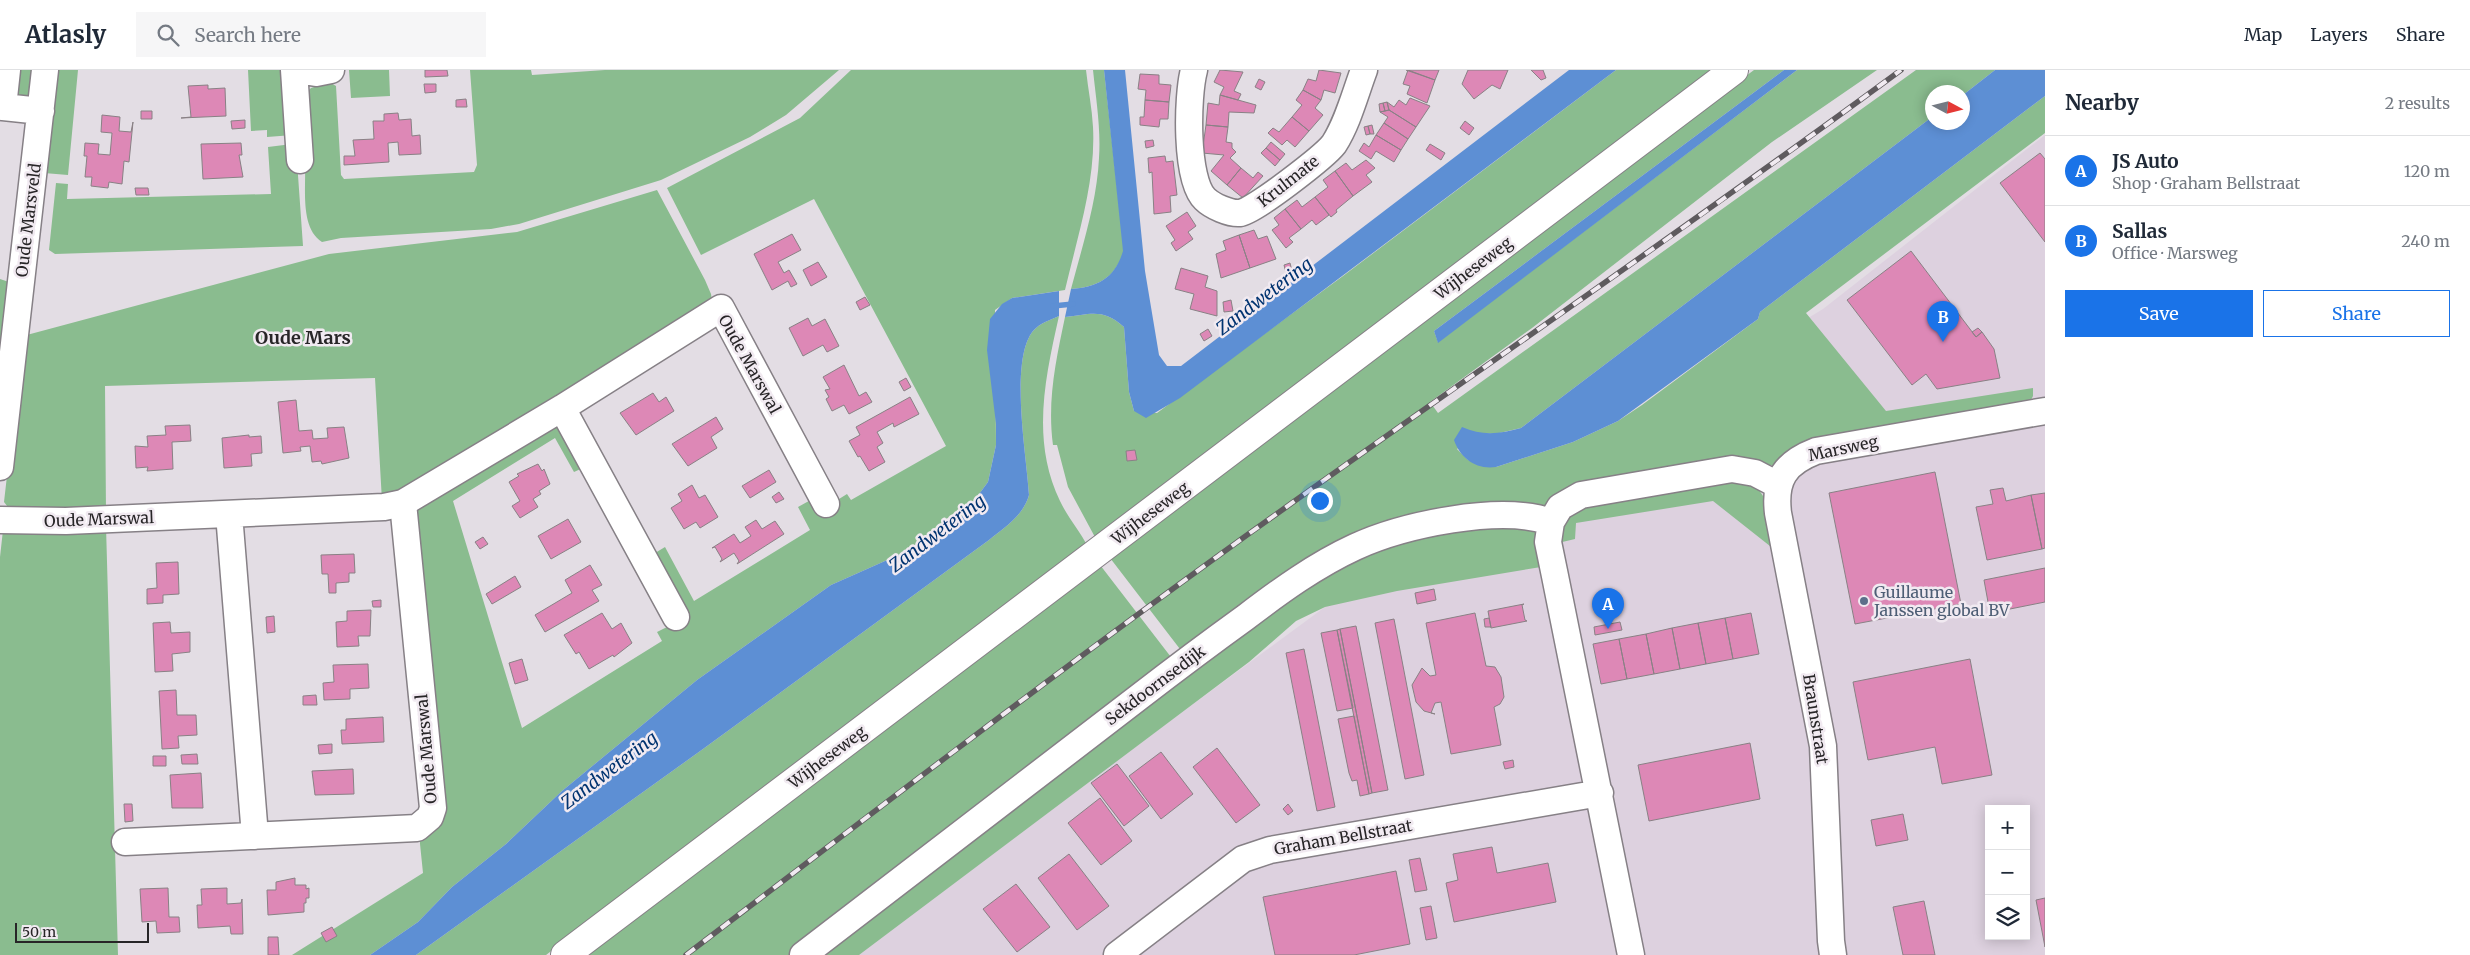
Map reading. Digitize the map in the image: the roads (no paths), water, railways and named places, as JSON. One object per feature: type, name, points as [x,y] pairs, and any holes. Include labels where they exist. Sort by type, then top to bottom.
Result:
[{"type":"main road","name":"Wijheseweg","points":[[566,955],[1734,70]]},
{"type":"street","points":[[7,70],[1,107],[41,111]]},
{"type":"street","name":"Oude Marsveld","points":[[0,468],[45,70]]},
{"type":"street","points":[[300,160],[296,70],[316,73],[331,70]]},
{"type":"street","name":"Krulmate","points":[[1194,70],[1191,82],[1190,119],[1192,170],[1204,199],[1224,210],[1240,213],[1256,207],[1333,145],[1348,115],[1364,70]]},
{"type":"street","name":"Oude Marswal","points":[[0,520],[66,521],[384,506],[403,503],[562,408],[721,308],[826,504]]},
{"type":"street","points":[[562,408],[676,618]]},
{"type":"street","name":"Marsweg","points":[[1778,485],[1781,476],[1790,465],[1816,450],[2045,411]]},
{"type":"street","points":[[1631,955],[1600,793],[1548,542],[1551,522],[1560,507],[1568,501],[1593,492],[1732,469],[1756,473],[1778,485]]},
{"type":"street","name":"Braunstraat","points":[[1778,485],[1776,498],[1778,512],[1823,746],[1833,955]]},
{"type":"street","name":"Oude Marswal","points":[[125,842],[417,828],[430,817],[433,808],[403,503]]},
{"type":"street","points":[[229,514],[255,836]]},
{"type":"street","name":"Sekdoornsedijk","points":[[802,955],[1282,590],[1341,554],[1382,536],[1456,520],[1511,516],[1532,517],[1551,522]]},
{"type":"street","name":"Graham Bellstraat","points":[[1117,955],[1243,859],[1270,850],[1600,793]]},
{"type":"water","points":[[1104,70],[1125,70],[1145,271],[1159,355],[1167,366],[1181,366],[1569,70],[1616,70],[1180,398],[1146,418],[1134,411],[1129,392],[1124,327],[1110,317],[1103,315],[1090,314],[1065,317],[1071,289],[1089,286],[1104,279],[1115,268],[1123,251]]},
{"type":"water","points":[[1784,70],[1797,70],[1438,343],[1434,331]]},
{"type":"water","points":[[1995,70],[2045,70],[2045,96],[1760,312],[1758,319],[1618,421],[1573,442],[1496,467],[1476,465],[1460,452],[1454,440],[1462,427],[1484,433],[1506,432],[1521,428],[1925,122],[1925,130],[1970,130],[1970,90]]},
{"type":"water","points":[[1059,291],[1059,316],[1042,324],[1033,331],[1026,345],[1022,364],[1021,410],[1029,495],[1023,509],[1013,520],[989,540],[703,749],[416,955],[370,955],[418,922],[452,887],[506,844],[562,791],[697,680],[831,585],[912,549],[959,521],[988,482],[996,445],[996,424],[987,350],[990,319],[1002,304],[1012,298]]},
{"type":"waterway","name":"Zandwetering","points":[[1053,306],[1073,304]]},
{"type":"railway","points":[[686,955],[1166,593],[1736,190],[1901,70]]},
{"type":"place","name":"Sallas","points":[[1943,342]]},
{"type":"place","name":"Guillaume Janssen global BV","points":[[1864,601]]},
{"type":"place","name":"JS Auto","points":[[1608,629]]},
{"type":"district","name":"Oude Mars","points":[[303,337]]}]
